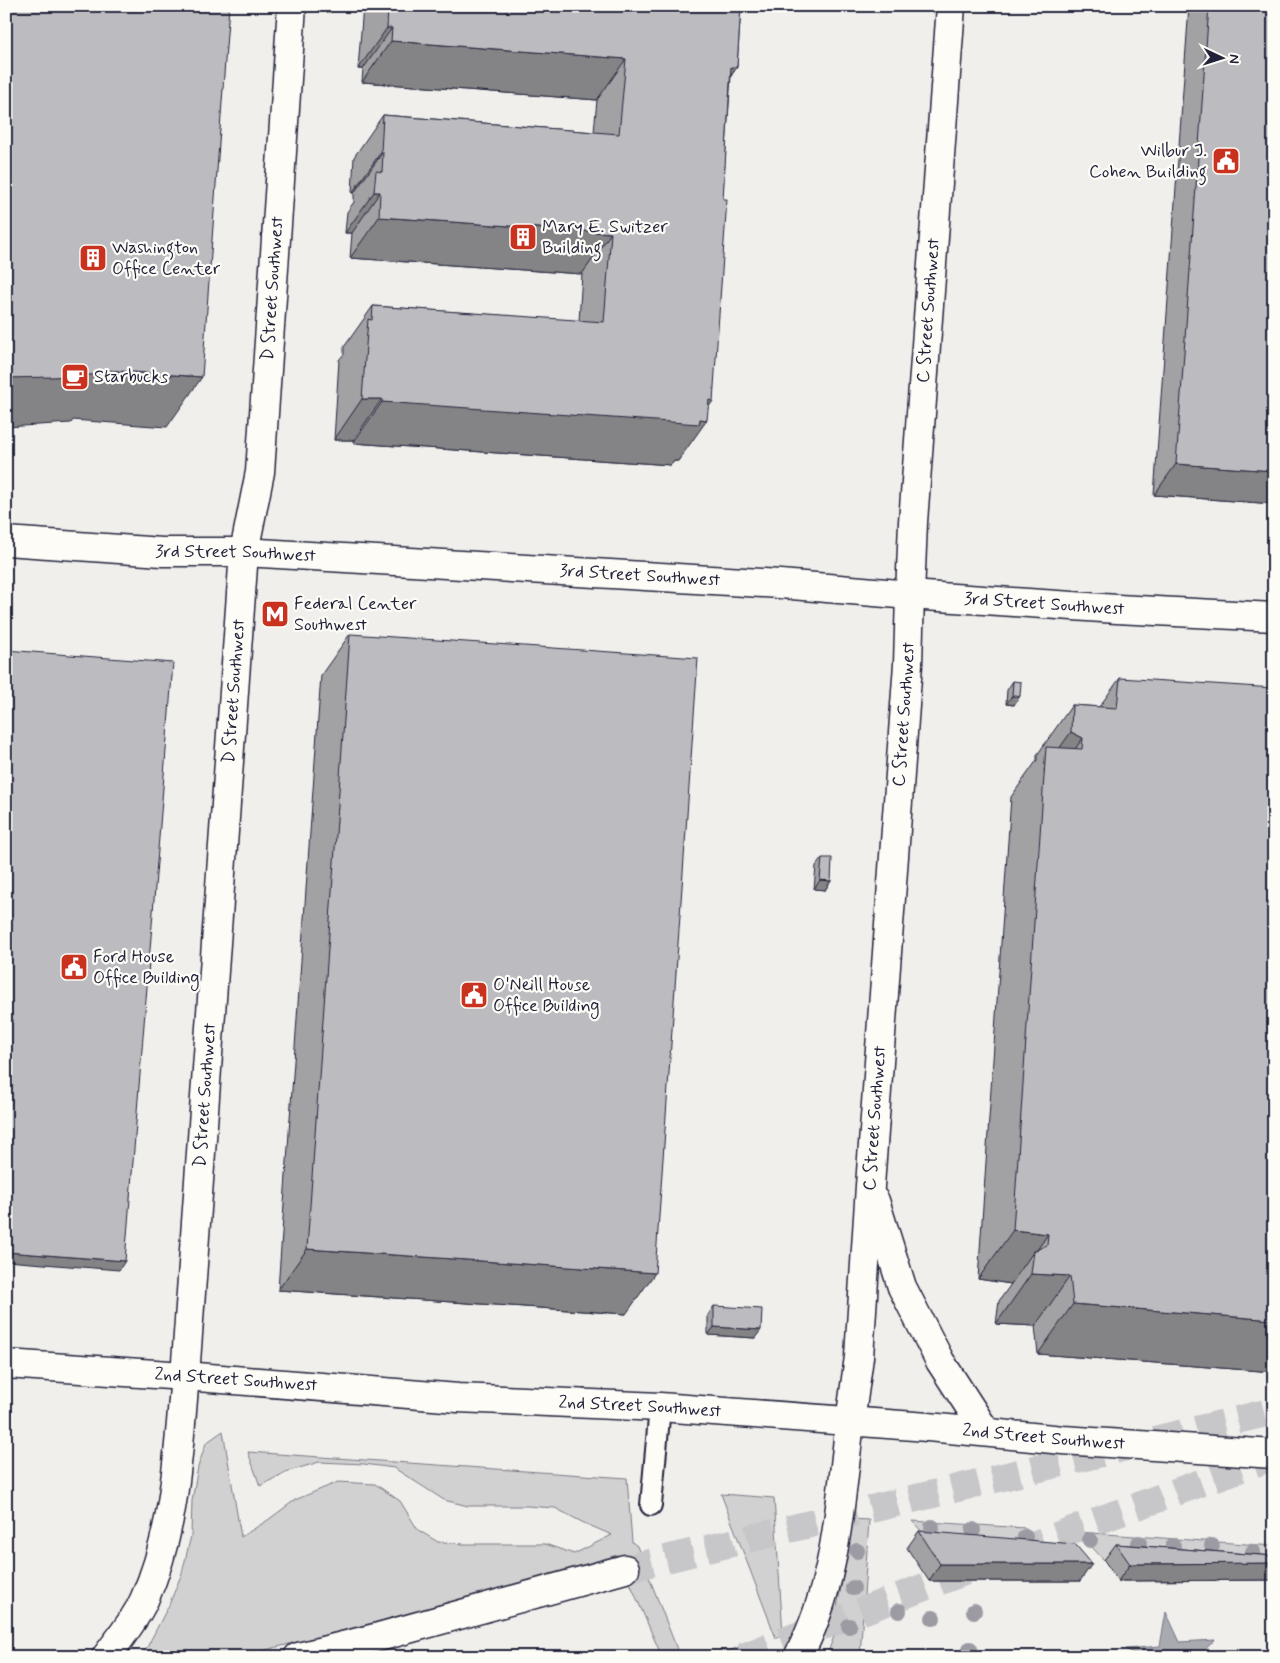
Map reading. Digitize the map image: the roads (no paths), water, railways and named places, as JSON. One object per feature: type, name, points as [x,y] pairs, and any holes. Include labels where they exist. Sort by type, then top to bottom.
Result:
[{"type":"main road","name":"D Street Southwest","points":[[106,1657],[144,1601],[169,1523],[175,1483],[185,1376],[244,552],[260,472],[292,6]]},
{"type":"main road","name":"C Street Southwest","points":[[798,1657],[818,1612],[830,1572],[836,1540],[859,1357],[908,664],[914,502],[951,6]]},
{"type":"main road","name":"3rd Street Southwest","points":[[6,541],[162,552],[244,552],[780,584],[1117,609],[1274,617]]},
{"type":"main road","points":[[870,1186],[902,1287],[940,1361],[986,1432]]},
{"type":"main road","name":"2nd Street Southwest","points":[[6,1364],[448,1397],[660,1408],[986,1432],[1063,1440],[1274,1454]]},
{"type":"main road","points":[[298,1657],[388,1635],[625,1569]]},
{"type":"lane","points":[[650,1505],[660,1408]]},
{"type":"tunnel","points":[[625,1569],[1274,1411]]},
{"type":"tunnel","points":[[743,1657],[1075,1529],[1274,1456]]},
{"type":"place","name":"Wilbur J. Cohen Building","points":[[1226,161]]},
{"type":"place","name":"Mary E. Switzer Building","points":[[523,237]]},
{"type":"place","name":"Washington Office Center","points":[[93,258]]},
{"type":"place","name":"Starbucks","points":[[75,377]]},
{"type":"place","name":"Federal Center Southwest","points":[[275,614]]},
{"type":"place","name":"Ford House Office Building","points":[[74,967]]},
{"type":"place","name":"O'Neill House Office Building","points":[[474,995]]}]
